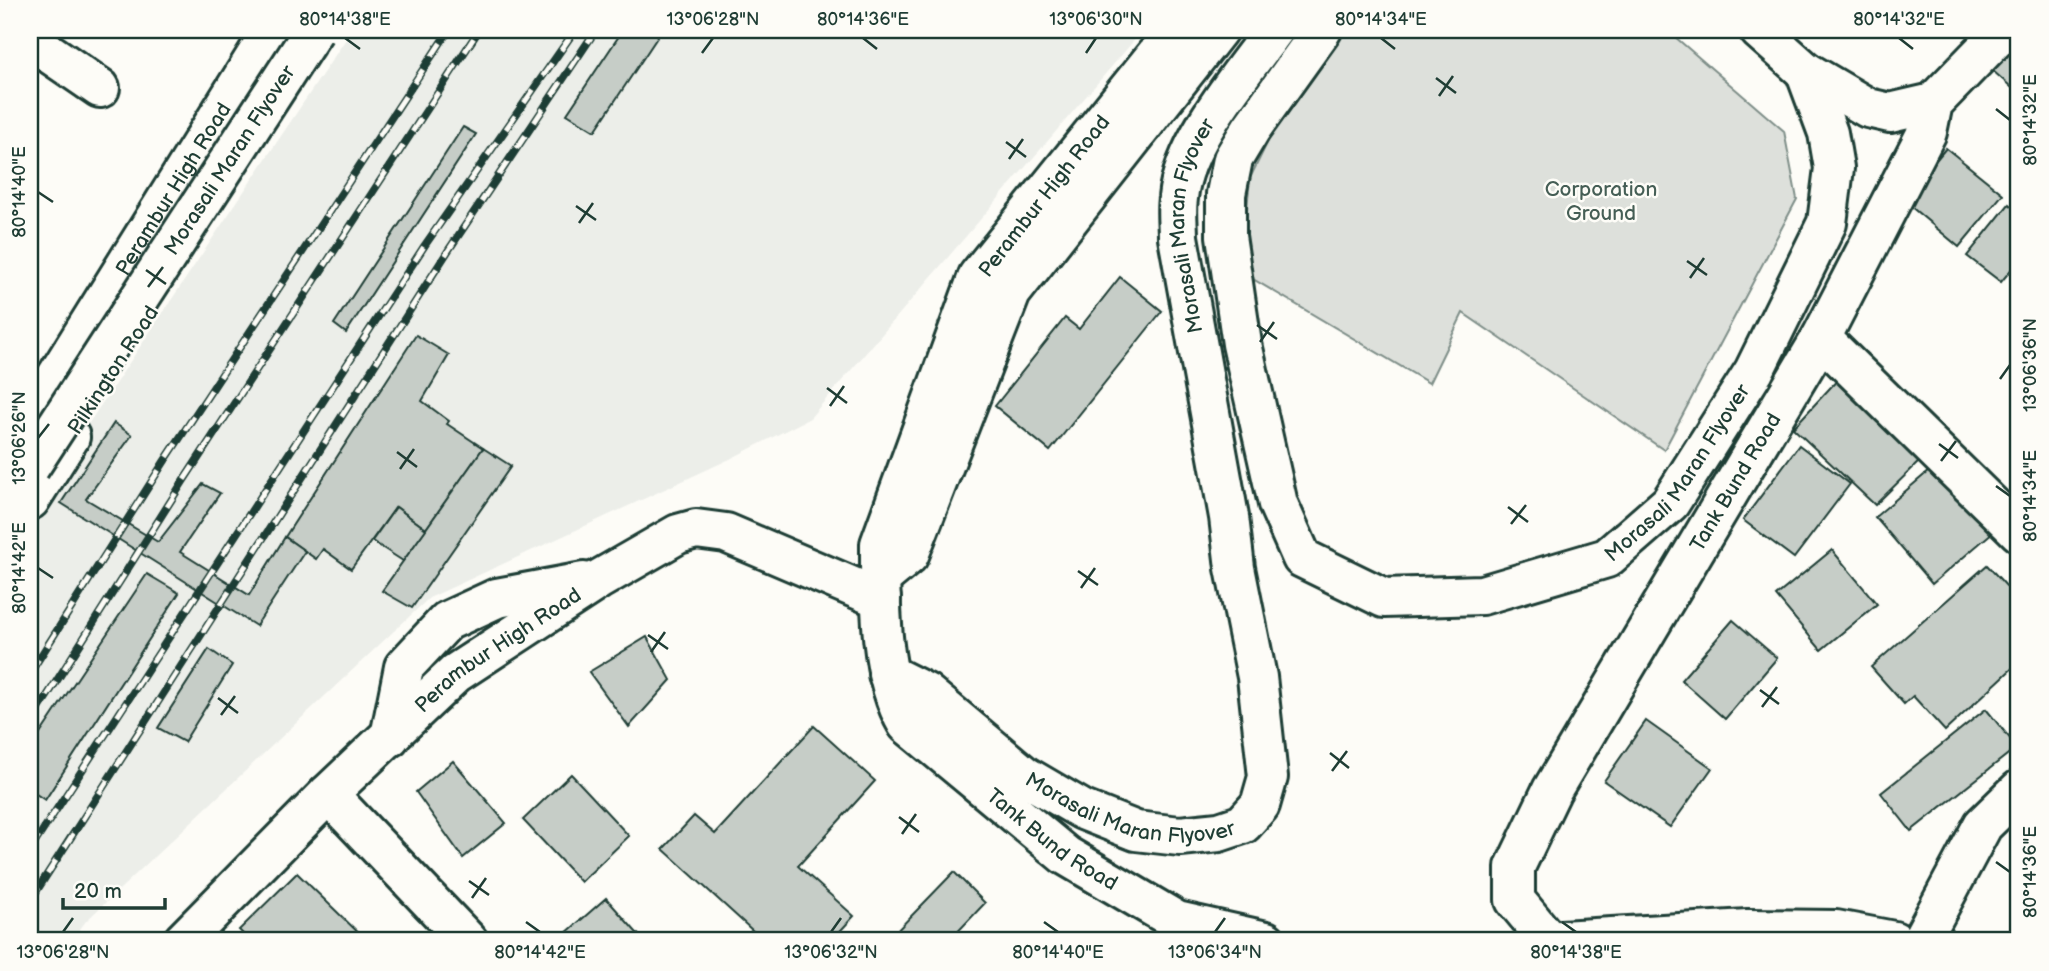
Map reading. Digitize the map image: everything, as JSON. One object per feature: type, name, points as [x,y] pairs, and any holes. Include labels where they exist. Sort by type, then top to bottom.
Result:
[{"type":"main road","name":"Perambur High Road","points":[[30,419],[272,30]]},
{"type":"main road","name":"Morasali Maran Flyover","points":[[30,467],[314,30]]},
{"type":"main road","name":"Pilkington Road","points":[[30,500],[334,30]]},
{"type":"main road","name":"Perambur High Road","points":[[328,794],[390,737],[404,667],[447,621],[497,598],[598,580],[678,534],[696,529],[726,533],[881,589],[880,544],[978,276],[1176,30]]},
{"type":"main road","points":[[881,589],[909,555],[1011,293],[1218,30]]},
{"type":"main road","name":"Morasali Maran Flyover","points":[[888,674],[926,693],[1025,776],[1083,810],[1136,831],[1180,835],[1219,832],[1243,824],[1260,805],[1268,777],[1257,677],[1235,568],[1229,517],[1178,237],[1178,198],[1186,163],[1215,110],[1274,30]]},
{"type":"main road","name":"Morasali Maran Flyover","points":[[1322,30],[1251,129],[1233,159],[1226,194],[1226,236],[1242,344],[1278,504],[1302,558],[1384,598],[1482,595],[1607,558],[1670,503],[1754,371],[1827,223],[1834,168],[1828,133],[1805,71]]},
{"type":"main road","points":[[1759,30],[1805,71],[1868,108],[1890,113],[1933,103],[2004,30]]},
{"type":"main road","points":[[30,40],[100,88]]},
{"type":"main road","name":"Tank Bund Road","points":[[1549,941],[1515,900],[1516,867],[1552,790],[1821,338],[1927,132],[1933,103]]},
{"type":"main road","points":[[1821,338],[2019,532]]},
{"type":"main road","name":"Tank Bund Road","points":[[881,589],[888,674],[898,709],[907,724],[1065,855],[1178,931],[1266,941]]},
{"type":"main road","points":[[1921,941],[1983,825],[2019,790]]},
{"type":"main road","points":[[183,941],[328,794],[468,941]]},
{"type":"main road","points":[[1544,941],[1760,929],[1836,930],[1894,941]]},
{"type":"shaded area","points":[[352,30],[1143,30],[810,418],[730,459],[429,598],[86,921],[71,941],[30,941],[30,511]]},
{"type":"green space","name":"Corporation Ground","points":[[1336,30],[1667,30],[1784,131],[1797,199],[1664,450],[1463,313],[1429,383],[1241,272],[1250,178],[1281,115]]},
{"type":"building","points":[[623,30],[662,30],[595,131],[567,114]]},
{"type":"building","points":[[2019,30],[2019,94],[1984,63]]},
{"type":"building","points":[[463,127],[476,134],[346,333],[334,324]]},
{"type":"building","points":[[1946,148],[2003,194],[1959,247],[1903,200]]},
{"type":"building","points":[[2009,204],[2019,212],[2019,260],[2001,282],[1967,256]]},
{"type":"building","points":[[1120,277],[1162,311],[1050,451],[995,406],[1065,318],[1079,329]]},
{"type":"building","points":[[416,335],[449,355],[422,401],[449,421],[447,424],[483,448],[426,529],[396,507],[351,569],[323,549],[316,559],[285,537]]},
{"type":"building","points":[[1842,375],[1928,453],[1875,505],[1793,428]]},
{"type":"building","points":[[114,423],[132,435],[86,499],[158,542],[203,484],[220,493],[180,552],[249,595],[285,537],[305,551],[256,626],[61,503]]},
{"type":"building","points":[[1799,445],[1850,484],[1794,558],[1743,520]]},
{"type":"building","points":[[483,448],[511,466],[412,608],[382,591]]},
{"type":"building","points":[[1943,459],[2000,526],[1932,584],[1875,517]]},
{"type":"building","points":[[396,507],[426,529],[403,561],[372,541]]},
{"type":"building","points":[[1832,550],[1877,604],[1821,650],[1776,596]]},
{"type":"building","points":[[1987,565],[2019,600],[2019,662],[1945,731],[1913,696],[1904,704],[1871,667]]},
{"type":"building","points":[[147,574],[179,593],[45,800],[30,790],[30,749]]},
{"type":"building","points":[[1733,620],[1777,658],[1725,719],[1681,680]]},
{"type":"building","points":[[647,637],[671,680],[629,727],[589,672]]},
{"type":"building","points":[[209,649],[232,665],[184,742],[158,728]]},
{"type":"building","points":[[1986,709],[2017,747],[1911,831],[1881,793]]},
{"type":"building","points":[[1646,721],[1712,768],[1670,827],[1604,781]]},
{"type":"building","points":[[814,726],[875,781],[798,866],[854,916],[831,941],[764,941],[663,849],[694,816],[715,834]]},
{"type":"building","points":[[453,761],[506,823],[463,858],[416,792]]},
{"type":"building","points":[[571,774],[629,836],[581,882],[523,820]]},
{"type":"building","points":[[954,872],[985,903],[949,941],[887,941]]},
{"type":"building","points":[[297,873],[367,941],[250,941],[239,930]]},
{"type":"building","points":[[606,898],[644,941],[557,941]]},
{"type":"railway","points":[[30,673],[164,462],[449,30]]},
{"type":"railway","points":[[30,723],[184,480],[479,30]]},
{"type":"railway","points":[[30,850],[425,245],[575,30]]},
{"type":"railway","points":[[30,901],[448,251],[596,30]]}]
